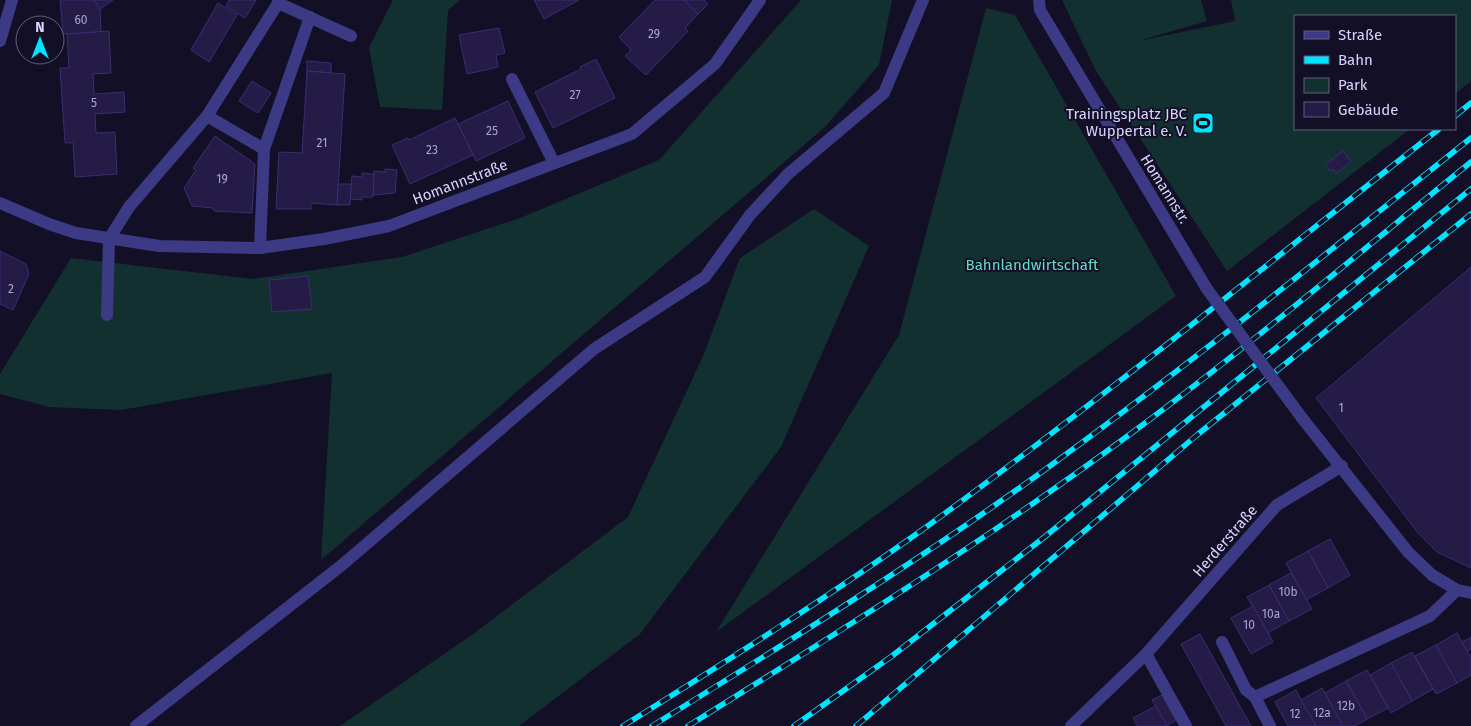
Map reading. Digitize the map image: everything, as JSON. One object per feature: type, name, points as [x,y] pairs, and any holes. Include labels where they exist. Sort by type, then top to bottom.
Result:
[{"type":"street","points":[[0,41],[12,0]]},
{"type":"street","name":"Homannstraße","points":[[0,203],[49,224],[109,239],[159,246],[260,248],[324,239],[389,226],[632,134],[715,64],[760,0]]},
{"type":"street","points":[[136,726],[342,565],[594,350],[705,277],[750,214],[788,174],[884,93],[924,0]]},
{"type":"street","name":"Homannstr.","points":[[1039,0],[1040,10],[1207,289],[1302,418],[1342,466]]},
{"type":"street","points":[[107,315],[109,239],[129,207],[207,116],[279,2],[351,36]]},
{"type":"street","points":[[260,248],[264,149],[310,17]]},
{"type":"street","points":[[512,79],[554,163]]},
{"type":"street","points":[[207,116],[264,149]]},
{"type":"street","points":[[1342,466],[1408,552],[1432,575],[1457,590],[1471,593]]},
{"type":"street","name":"Herderstraße","points":[[1071,726],[1146,654],[1277,505],[1342,466]]},
{"type":"street","points":[[1255,697],[1430,616],[1457,590]]},
{"type":"street","points":[[1222,642],[1246,690],[1255,697],[1270,726]]},
{"type":"street","points":[[1146,654],[1186,726]]},
{"type":"green space","points":[[393,0],[460,0],[448,10],[442,110],[380,107],[369,48]]},
{"type":"green space","points":[[801,0],[892,0],[879,65],[825,127],[321,560],[332,373],[121,410],[49,407],[0,394],[0,374],[71,258],[253,279],[402,257],[520,218],[659,160]]},
{"type":"green space","points":[[1062,0],[1201,0],[1207,21],[1138,41],[1235,21],[1231,0],[1471,0],[1471,81],[1456,93],[1456,15],[1294,15],[1294,130],[1409,130],[1227,271],[1096,71]]},
{"type":"green space","name":"Bahnlandwirtschaft","points":[[986,8],[1015,15],[1176,296],[716,632],[899,335]]},
{"type":"green space","points":[[814,209],[869,246],[781,447],[640,634],[519,726],[340,726],[473,634],[628,517],[704,354],[740,258]]},
{"type":"building","points":[[60,0],[94,0],[100,9],[101,32],[65,34],[65,15],[61,15]]},
{"type":"building","points":[[94,0],[113,0],[100,9]]},
{"type":"building","points":[[229,0],[256,0],[245,18],[226,6]]},
{"type":"building","points":[[534,0],[579,0],[544,19]]},
{"type":"building","points":[[655,0],[684,0],[698,14],[685,28],[688,31],[646,75],[625,56],[631,50],[619,37]]},
{"type":"building","points":[[684,0],[704,0],[708,4],[698,14]]},
{"type":"building","points":[[218,3],[237,15],[209,62],[191,50]]},
{"type":"building","points":[[499,28],[505,53],[496,55],[498,67],[467,74],[459,35]]},
{"type":"building","points":[[109,31],[111,73],[93,74],[94,94],[124,92],[125,112],[95,114],[96,133],[115,132],[117,174],[75,177],[73,143],[65,143],[60,68],[69,68],[67,34]]},
{"type":"building","points":[[596,59],[615,98],[553,128],[535,92],[581,69],[580,67]]},
{"type":"building","points":[[307,61],[331,63],[331,73],[307,71]]},
{"type":"building","points":[[307,71],[345,74],[337,205],[311,203],[311,209],[276,209],[279,152],[302,153]]},
{"type":"building","points":[[252,81],[271,93],[258,113],[239,101]]},
{"type":"building","points":[[508,101],[525,138],[476,161],[458,124]]},
{"type":"building","points":[[455,118],[473,155],[410,184],[392,145],[408,138],[409,140]]},
{"type":"building","points":[[215,136],[255,164],[252,213],[214,211],[213,208],[192,206],[184,188],[196,170],[193,168]]},
{"type":"building","points":[[1343,151],[1351,162],[1336,173],[1333,169],[1330,171],[1325,165]]},
{"type":"building","points":[[385,169],[397,170],[395,193],[373,195],[374,171],[385,172]]},
{"type":"building","points":[[362,173],[374,174],[373,197],[362,197],[362,200],[350,199],[352,176],[362,177]]},
{"type":"building","points":[[338,184],[351,184],[350,205],[337,205]]},
{"type":"building","points":[[0,251],[26,264],[29,274],[13,310],[0,304]]},
{"type":"building","points":[[1471,267],[1471,568],[1437,552],[1418,533],[1316,398]]},
{"type":"building","points":[[308,276],[312,309],[272,312],[269,280]]},
{"type":"building","points":[[1330,539],[1350,575],[1328,588],[1308,551]]},
{"type":"building","points":[[1308,551],[1328,588],[1306,600],[1286,563]]},
{"type":"building","points":[[1291,573],[1312,609],[1289,621],[1269,585]]},
{"type":"building","points":[[1269,585],[1289,621],[1268,633],[1247,597]]},
{"type":"building","points":[[1253,606],[1273,642],[1251,654],[1231,618]]},
{"type":"building","points":[[1457,633],[1471,658],[1471,675],[1457,683],[1436,645]]},
{"type":"building","points":[[1200,634],[1251,726],[1226,726],[1181,644]]},
{"type":"building","points":[[1471,637],[1471,649],[1467,651],[1462,642]]},
{"type":"building","points":[[1436,645],[1457,683],[1436,694],[1415,656]]},
{"type":"building","points":[[1412,652],[1433,689],[1412,701],[1391,663]]},
{"type":"building","points":[[1391,663],[1412,701],[1391,713],[1370,675]]},
{"type":"building","points":[[1367,670],[1388,708],[1367,719],[1346,681]]},
{"type":"building","points":[[1346,681],[1367,719],[1355,726],[1343,726],[1325,693]]},
{"type":"building","points":[[1322,688],[1343,726],[1316,726],[1301,700]]},
{"type":"building","points":[[1296,690],[1316,726],[1288,726],[1275,702]]},
{"type":"building","points":[[1162,695],[1176,720],[1167,726],[1152,700]]},
{"type":"building","points":[[1156,706],[1167,726],[1137,726],[1133,718]]},
{"type":"railway","points":[[1456,115],[1471,103]]},
{"type":"railway","points":[[623,726],[816,603],[929,525],[1122,379],[1438,130]]},
{"type":"railway","points":[[652,726],[896,572],[1039,474],[1203,351],[1471,138]]},
{"type":"railway","points":[[688,726],[914,584],[1079,471],[1133,432],[1304,299],[1471,162]]},
{"type":"railway","points":[[794,726],[892,656],[1042,539],[1471,189]]},
{"type":"railway","points":[[856,726],[1197,435],[1471,214]]},
{"type":"place","name":"Trainingsplatz JBC Wuppertal e. V.","points":[[1203,123]]}]
